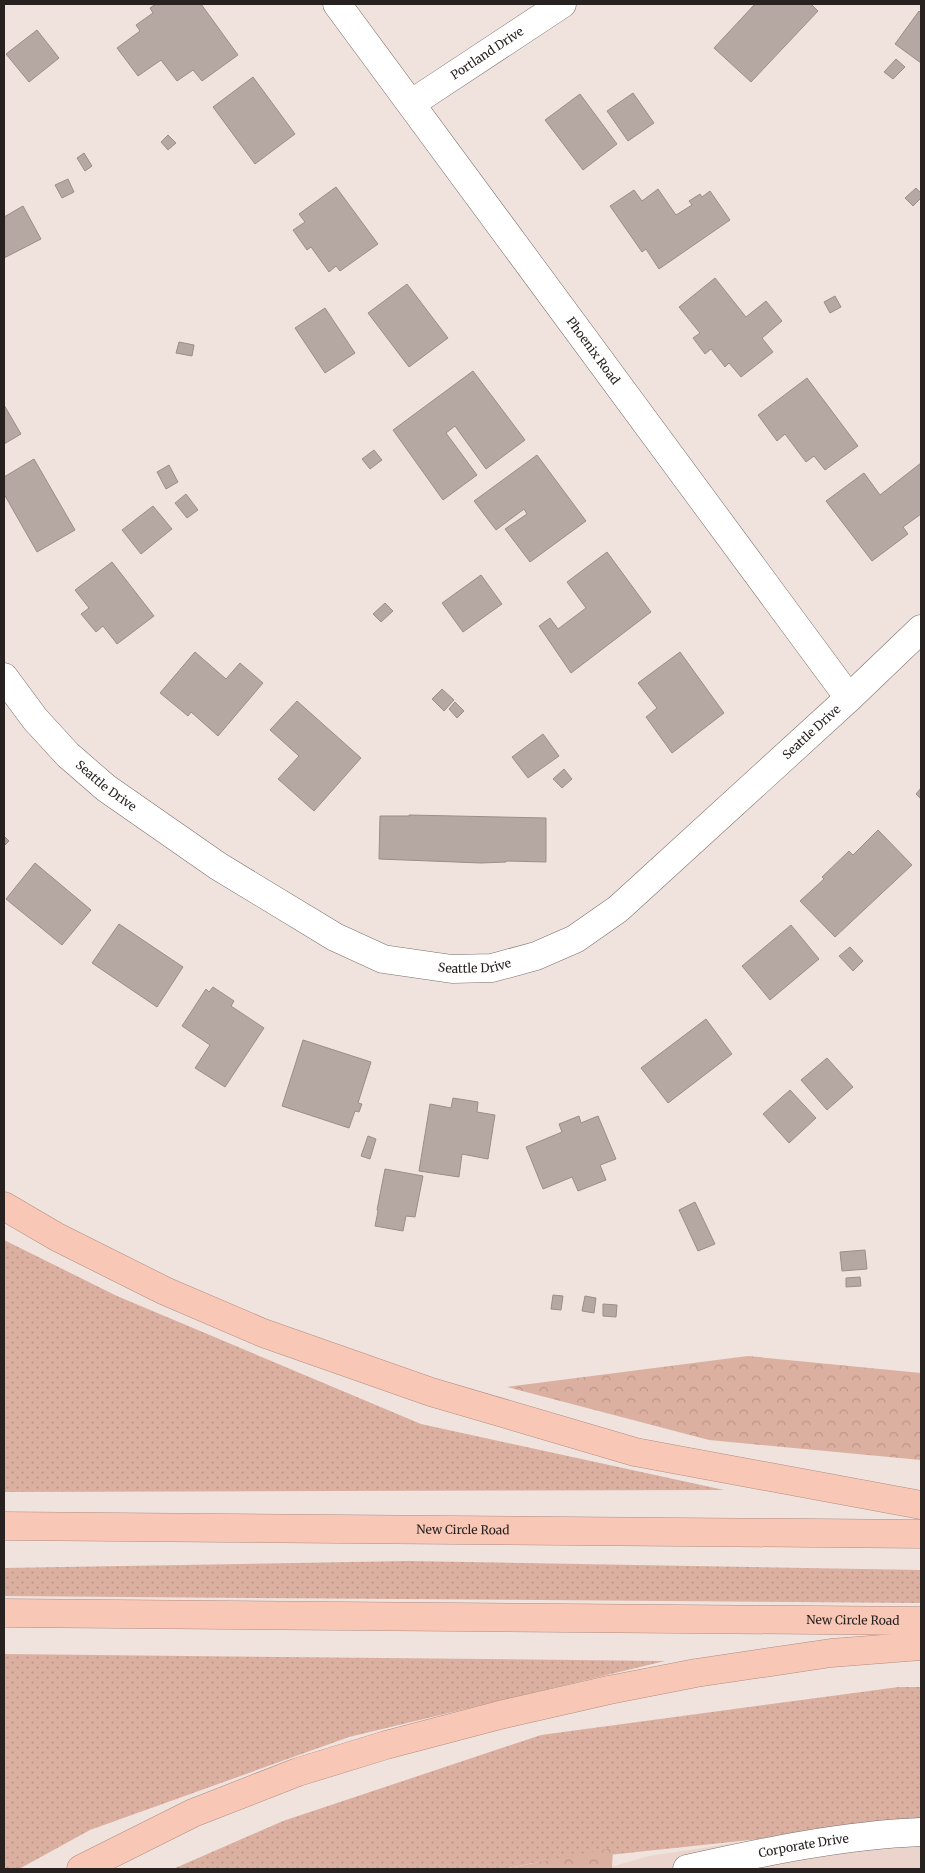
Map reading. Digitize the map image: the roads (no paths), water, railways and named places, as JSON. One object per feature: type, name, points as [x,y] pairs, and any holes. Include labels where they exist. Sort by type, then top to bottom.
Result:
[{"type":"highway","points":[[4,1206],[57,1237],[165,1291],[263,1333],[431,1392],[635,1452],[921,1505]]},
{"type":"highway","name":"New Circle Road","points":[[4,1526],[921,1534]]},
{"type":"highway","name":"New Circle Road","points":[[4,1612],[921,1621]]},
{"type":"highway","points":[[82,1869],[193,1813],[298,1772],[386,1745],[545,1704],[696,1673],[830,1653],[921,1646]]},
{"type":"street","name":"Phoenix Road","points":[[337,4],[412,103],[849,698]]},
{"type":"street","name":"Portland Drive","points":[[412,103],[562,4]]},
{"type":"street","name":"Seattle Drive","points":[[4,677],[35,719],[68,754],[106,788],[218,866],[335,938],[383,959],[452,969],[492,968],[536,956],[575,938],[618,909],[849,698],[921,629]]},
{"type":"street","name":"Corporate Drive","points":[[687,1869],[796,1847],[900,1833],[921,1832]]}]
